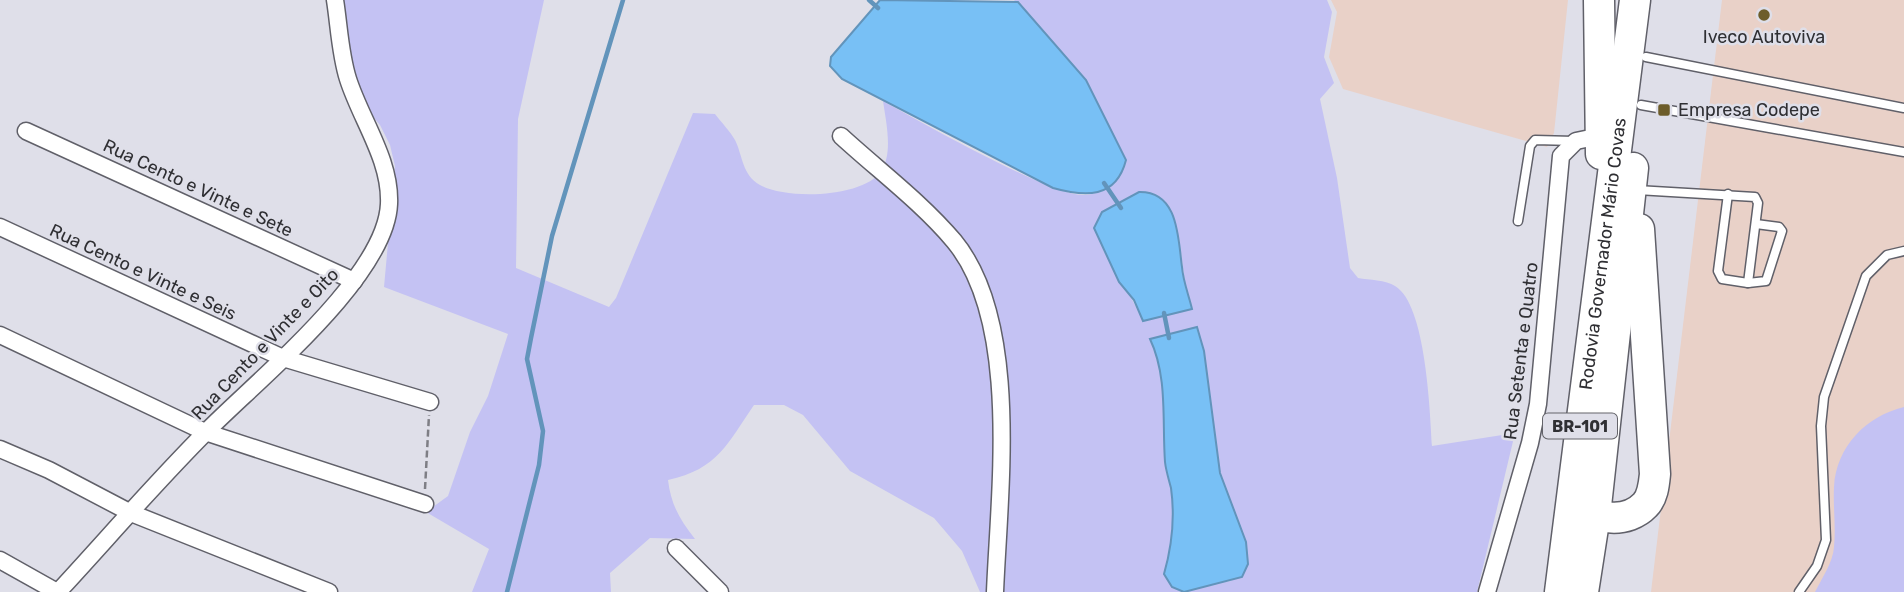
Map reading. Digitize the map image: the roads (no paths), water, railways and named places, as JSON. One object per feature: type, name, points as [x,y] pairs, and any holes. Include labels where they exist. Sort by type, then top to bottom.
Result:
[{"type":"highway","points":[[1573,485],[1584,507],[1595,515],[1616,518],[1633,514],[1647,504],[1653,490],[1655,474],[1642,249],[1624,195],[1601,173],[1588,139],[1599,0]]},
{"type":"highway","name":"Rodovia Governador Mário Covas","points":[[1583,592],[1595,515],[1624,195],[1635,0]]},
{"type":"highway","name":"Rodovia Governador Mário Covas","points":[[1560,592],[1573,485],[1641,105],[1656,0]]},
{"type":"street","name":"Rua Cento e Vinte e Oito","points":[[57,592],[205,432],[283,358],[354,281],[374,252],[389,205],[388,188],[385,169],[346,75],[335,0]]},
{"type":"street","name":"Rua Cento e Vinte e Sete","points":[[26,131],[354,281]]},
{"type":"street","points":[[841,136],[955,242],[985,304],[999,367],[1000,389],[995,592]]},
{"type":"street","name":"Rua Setenta e Quatro","points":[[1487,592],[1530,443],[1538,404],[1561,156],[1588,139]]},
{"type":"street","name":"Rua Cento e Vinte e Seis","points":[[0,227],[283,358],[430,402]]},
{"type":"street","points":[[0,335],[205,432],[425,504]]},
{"type":"street","points":[[0,449],[49,470],[131,513],[329,592]]},
{"type":"street","points":[[676,548],[720,592]]},
{"type":"street","points":[[0,560],[57,592]]},
{"type":"lane","points":[[1646,57],[1904,108]]},
{"type":"lane","points":[[1641,105],[1904,152]]},
{"type":"lane","points":[[1518,221],[1530,146],[1535,140],[1588,139]]},
{"type":"lane","points":[[1624,195],[1728,194],[1755,197],[1758,203],[1748,283]]},
{"type":"lane","points":[[1728,194],[1718,274],[1725,281],[1766,281],[1782,234],[1779,227],[1756,225]]},
{"type":"lane","points":[[1799,592],[1817,566],[1826,540],[1821,426],[1824,397],[1866,276],[1887,255],[1904,251]]},
{"type":"waterway","points":[[507,592],[539,465],[543,431],[527,359],[531,338],[552,236],[623,0]]},
{"type":"waterway","points":[[869,0],[878,8]]},
{"type":"waterway","points":[[1104,183],[1121,208]]},
{"type":"waterway","points":[[1164,313],[1169,338]]},
{"type":"place","name":"Iveco Autoviva","points":[[1764,15]]},
{"type":"place","name":"Empresa Codepe","points":[[1664,110]]}]
